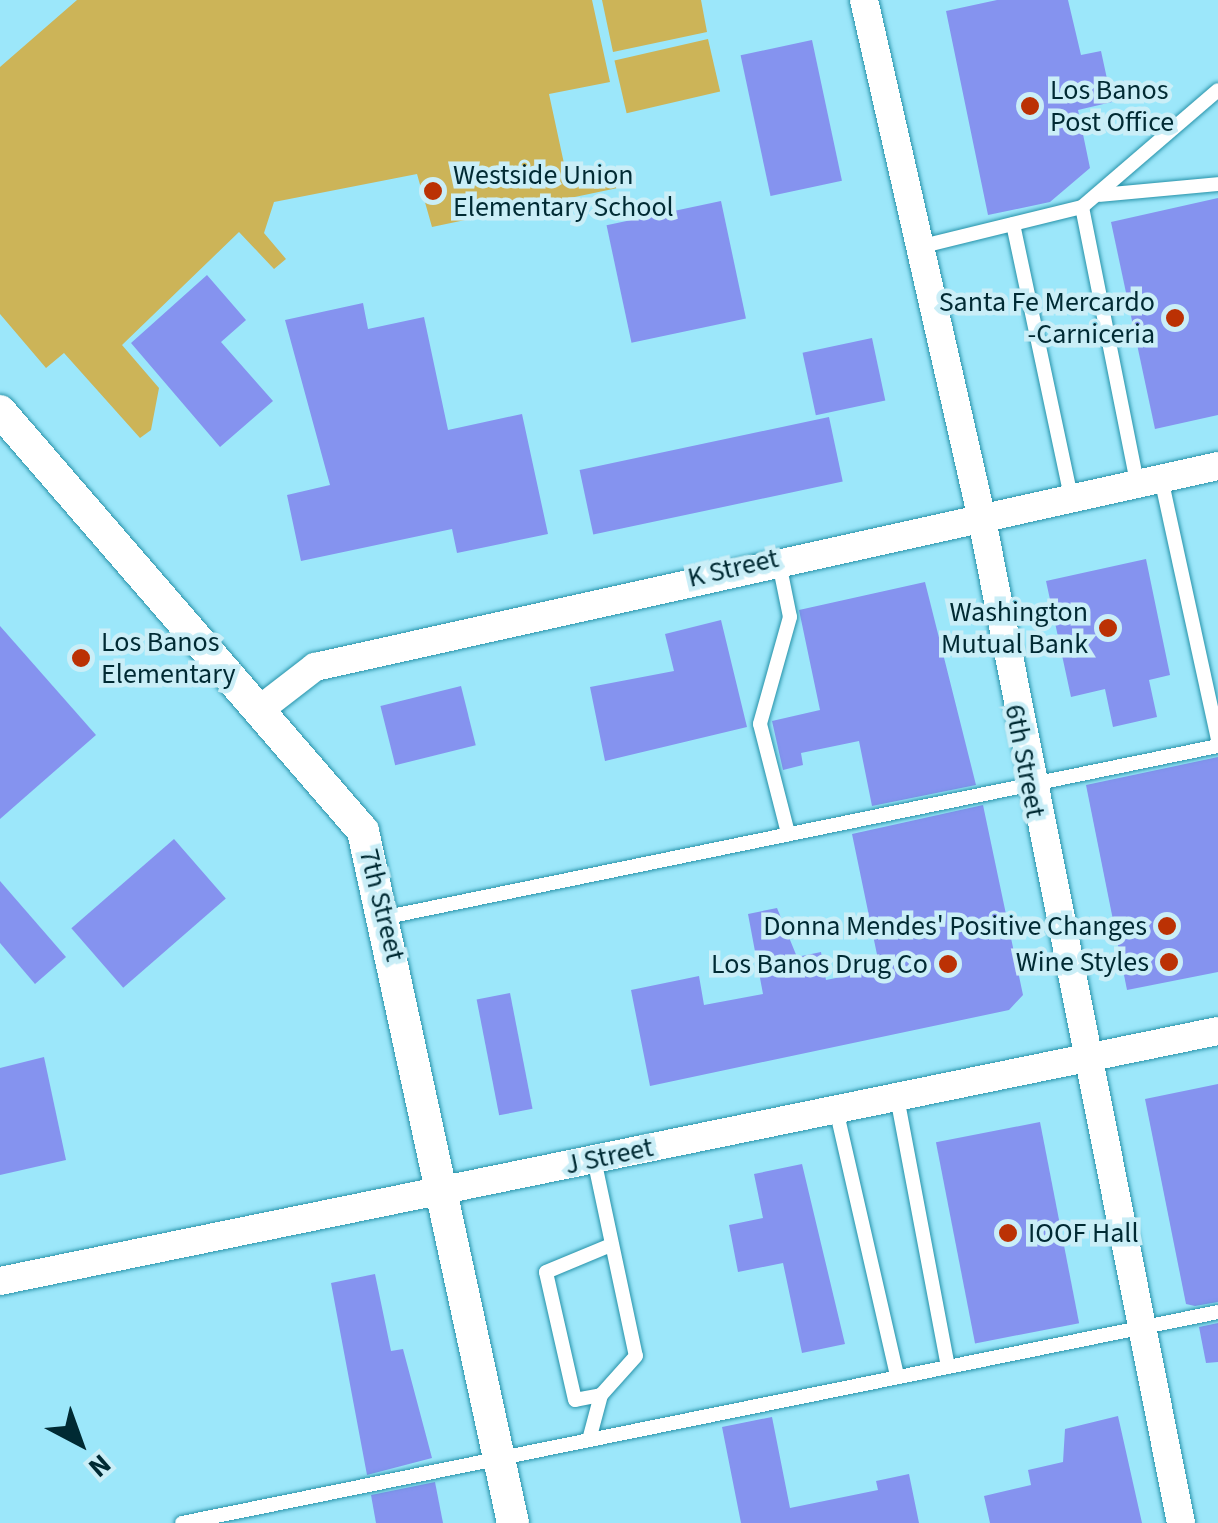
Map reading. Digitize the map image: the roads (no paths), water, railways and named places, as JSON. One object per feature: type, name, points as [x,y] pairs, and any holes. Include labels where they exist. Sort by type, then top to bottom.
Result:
[{"type":"street","name":"6th Street","points":[[864,0],[981,515],[1029,785],[1182,1523]]},
{"type":"street","name":"7th Street","points":[[0,411],[263,707],[364,831],[387,917],[513,1523]]},
{"type":"street","name":"K Street","points":[[263,707],[314,666],[778,557],[1218,466]]},
{"type":"street","name":"J Street","points":[[0,1282],[1218,1031]]},
{"type":"lane","points":[[919,247],[1082,207],[1218,90]]},
{"type":"lane","points":[[1099,195],[1218,184]]},
{"type":"lane","points":[[387,917],[1218,743],[1082,207]]},
{"type":"lane","points":[[1013,224],[1071,497]]},
{"type":"lane","points":[[778,557],[790,617],[760,724],[788,833]]},
{"type":"lane","points":[[897,1097],[948,1366]]},
{"type":"lane","points":[[836,1109],[898,1376]]},
{"type":"lane","points":[[589,1440],[601,1395],[636,1356],[594,1159]]},
{"type":"lane","points":[[601,1395],[574,1400],[546,1272],[611,1245]]},
{"type":"lane","points":[[182,1523],[1218,1312]]},
{"type":"place","name":"Los Banos Post Office","points":[[1030,106]]},
{"type":"place","name":"Westside Union Elementary School","points":[[433,191]]},
{"type":"place","name":"Santa Fe Mercardo -Carniceria","points":[[1175,318]]},
{"type":"place","name":"Washington Mutual Bank","points":[[1108,628]]},
{"type":"place","name":"Los Banos Elementary","points":[[81,658]]},
{"type":"place","name":"Donna Mendes' Positive Changes","points":[[1167,926]]},
{"type":"place","name":"Wine Styles","points":[[1169,962]]},
{"type":"place","name":"Los Banos Drug Co","points":[[948,964]]},
{"type":"place","name":"IOOF Hall","points":[[1008,1233]]}]
